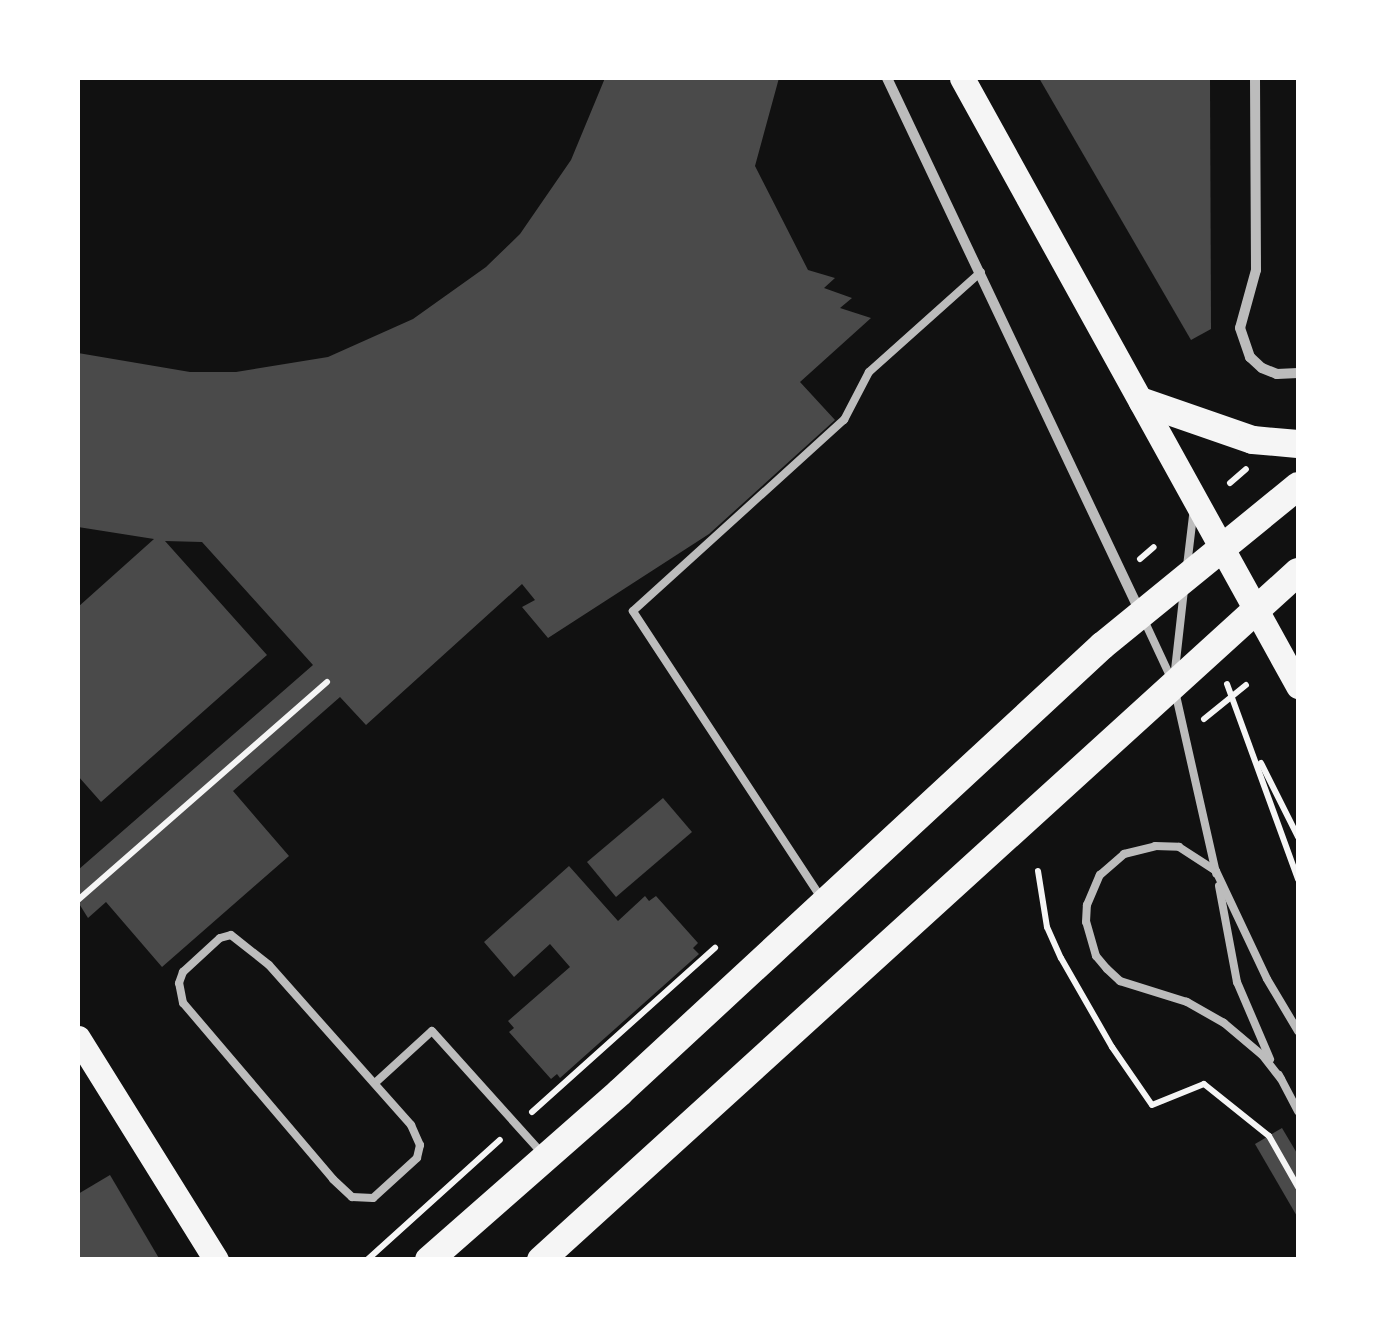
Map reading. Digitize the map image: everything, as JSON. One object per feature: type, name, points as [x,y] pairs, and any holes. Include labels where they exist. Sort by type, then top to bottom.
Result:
[{"type":"highway","points":[[1143,402],[1253,440],[1298,444]]},
{"type":"highway","points":[[430,1260],[1142,614],[1298,486]]},
{"type":"highway","points":[[542,1260],[1298,572]]},
{"type":"main road","points":[[962,78],[1298,686]]},
{"type":"main road","points":[[78,1038],[216,1260]]},
{"type":"street","points":[[887,78],[1142,614]]},
{"type":"street","points":[[1255,78],[1256,270],[1240,328],[1250,357],[1262,368],[1276,374],[1298,373]]},
{"type":"lane","points":[[823,900],[633,611],[844,420],[869,372],[982,272]]},
{"type":"lane","points":[[1173,682],[1195,496]]},
{"type":"lane","points":[[1142,614],[1173,682],[1237,982],[1256,1033],[1298,1111]]},
{"type":"lane","points":[[1281,1078],[1262,1055],[1224,1023],[1187,1002],[1120,980],[1096,956],[1089,940],[1087,905],[1092,889],[1110,863],[1124,854],[1155,846],[1179,847],[1216,871],[1267,979],[1298,1032]]},
{"type":"lane","points":[[231,935],[241,940],[375,1083],[411,1125],[420,1148],[414,1162],[372,1198],[360,1200],[333,1178],[187,1009],[180,978],[220,938],[231,935]]},
{"type":"lane","points":[[375,1083],[432,1031],[546,1156]]},
{"type":"path","points":[[1139,560],[1152,553]]},
{"type":"path","points":[[78,900],[327,682]]},
{"type":"path","points":[[1227,684],[1298,879]]},
{"type":"path","points":[[1203,720],[1246,685]]},
{"type":"path","points":[[1249,740],[1298,837]]},
{"type":"path","points":[[1038,871],[1048,927],[1061,958],[1112,1048],[1152,1105],[1204,1084],[1268,1136],[1298,1187]]},
{"type":"path","points":[[528,1115],[716,948]]},
{"type":"path","points":[[368,1260],[499,1141]]},
{"type":"building","points":[[605,78],[779,78],[755,166],[808,270],[835,278],[824,288],[852,298],[840,308],[871,318],[800,382],[835,420],[709,534],[548,638],[522,607],[535,600],[522,584],[366,725],[340,697],[233,791],[289,856],[162,967],[106,902],[88,918],[78,902],[78,870],[313,665],[202,542],[165,541],[267,655],[101,802],[78,776],[78,607],[154,539],[78,527],[78,353],[190,372],[236,372],[328,357],[413,319],[486,267],[520,234],[571,160]]},
{"type":"building","points":[[1039,78],[1210,78],[1211,329],[1191,340]]},
{"type":"building","points":[[663,798],[692,832],[616,897],[587,862]]},
{"type":"building","points":[[569,866],[618,921],[645,896],[649,901],[656,896],[698,943],[693,948],[699,954],[560,1078],[557,1074],[551,1079],[509,1032],[514,1028],[508,1021],[570,967],[550,944],[514,977],[484,942]]},
{"type":"building","points":[[1282,1128],[1298,1155],[1298,1218],[1255,1144]]},
{"type":"building","points":[[110,1175],[160,1260],[78,1260],[78,1194]]}]
